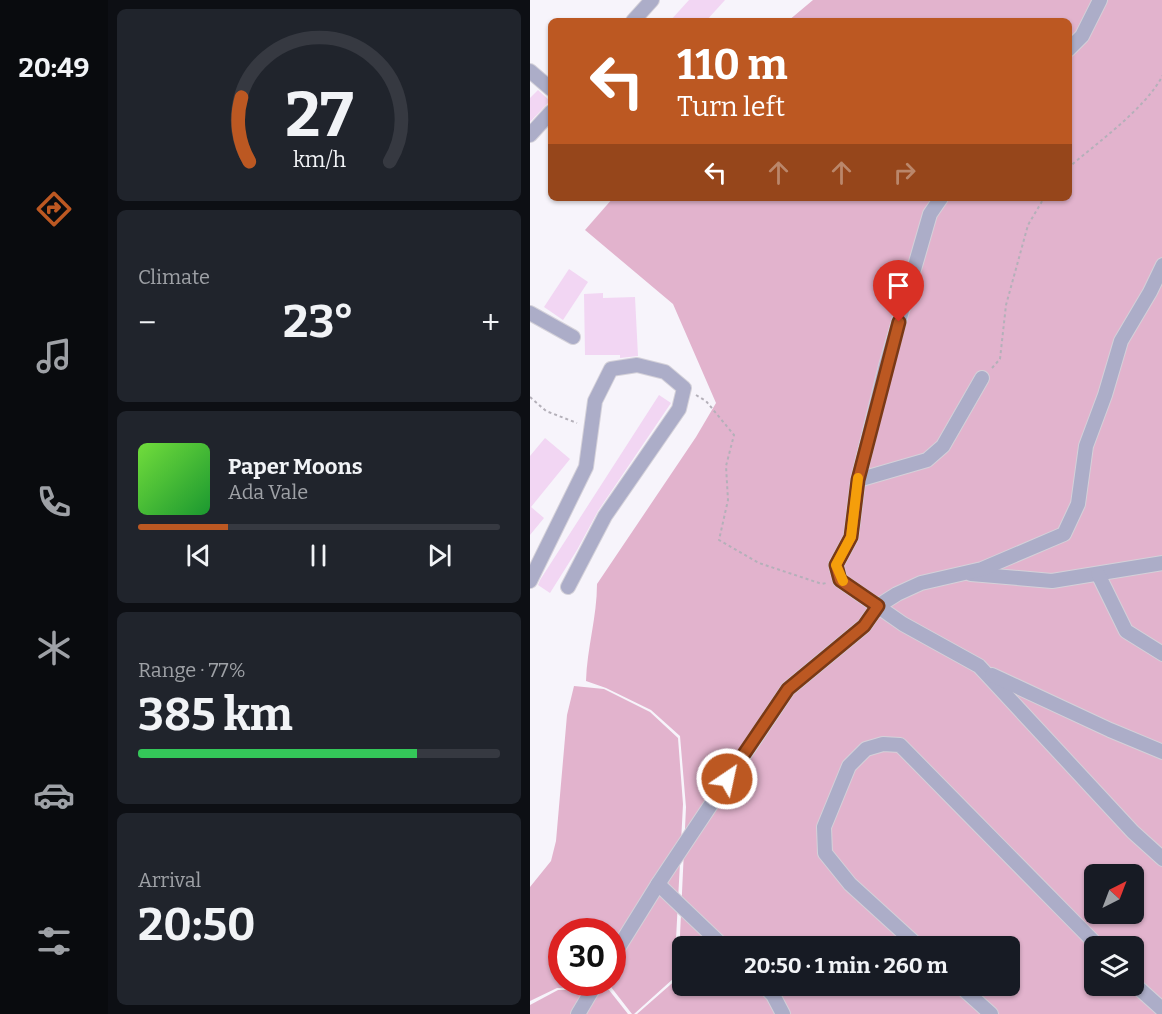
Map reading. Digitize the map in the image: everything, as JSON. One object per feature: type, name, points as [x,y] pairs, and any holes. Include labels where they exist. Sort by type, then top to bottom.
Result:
[{"type":"street","points":[[636,18],[652,0]]},
{"type":"street","points":[[1072,46],[1082,36],[1100,0]]},
{"type":"street","points":[[530,71],[548,86]]},
{"type":"street","points":[[530,135],[548,115]]},
{"type":"street","points":[[939,201],[930,214],[887,366],[858,480],[851,537],[836,565],[840,580],[903,624],[979,666],[1133,832],[1163,859]]},
{"type":"street","points":[[626,935],[788,689],[864,626],[876,604],[921,583],[982,569],[1064,534],[1078,504],[1086,447],[1121,341],[1163,265]]},
{"type":"street","points":[[530,313],[573,337]]},
{"type":"street","points":[[530,581],[586,468],[595,401],[611,369],[637,365],[665,372],[684,388],[679,409],[605,516],[568,587]]},
{"type":"street","points":[[858,480],[927,460],[943,446],[982,378]]},
{"type":"street","points":[[961,574],[1052,581],[1163,562]]},
{"type":"street","points":[[1098,574],[1126,631],[1163,654]]},
{"type":"street","points":[[984,671],[1110,730],[1163,752]]},
{"type":"street","points":[[907,936],[850,884],[824,853],[824,827],[849,766],[866,749],[883,744],[900,745],[1088,936]]},
{"type":"street","points":[[658,884],[712,936]]},
{"type":"street","points":[[1144,993],[1163,1010]]},
{"type":"street","points":[[578,1014],[589,996]]},
{"type":"street","points":[[774,996],[783,1014]]},
{"type":"street","points":[[971,996],[991,1014]]},
{"type":"path","points":[[1072,164],[1141,104],[1163,75]]},
{"type":"path","points":[[982,378],[1000,359],[1006,305],[1028,225],[1042,201]]},
{"type":"path","points":[[684,388],[706,401],[734,435],[726,466],[728,500],[719,540],[759,563],[822,584],[840,580]]},
{"type":"path","points":[[530,398],[546,411],[591,429]]},
{"type":"shaded area","points":[[813,0],[1162,0],[1162,1014],[637,1014],[672,983],[672,996],[1020,996],[1020,936],[680,936],[686,807],[680,736],[651,710],[586,681],[597,584],[696,437],[716,403],[673,304],[585,230],[610,201],[1072,201],[1072,18],[792,18]]},
{"type":"shaded area","points":[[574,686],[604,689],[650,712],[678,738],[683,804],[676,936],[672,936],[672,980],[634,1014],[618,996],[626,996],[626,918],[548,918],[548,992],[530,1001],[530,887],[551,861],[556,841],[567,715]]},
{"type":"shaded area","points":[[548,995],[614,996],[628,1014],[530,1014],[530,1005]]},
{"type":"building","points":[[689,0],[725,0],[709,18],[673,18]]},
{"type":"building","points":[[538,90],[548,99],[548,103],[530,122],[530,98]]},
{"type":"building","points":[[569,269],[588,282],[563,320],[544,307]]},
{"type":"building","points":[[603,293],[603,298],[635,297],[638,356],[620,358],[620,355],[585,355],[584,294]]},
{"type":"building","points":[[659,395],[671,403],[598,511],[550,593],[538,585],[540,580]]},
{"type":"building","points":[[545,438],[570,459],[531,507],[544,518],[530,535],[530,456]]},
{"type":"slow traffic","points":[[843,581],[840,580],[836,565],[851,537],[858,478]]},
{"type":"route","points":[[727,779],[788,689],[864,626],[878,606],[840,580],[836,565],[851,537],[858,480],[899,322]]}]
